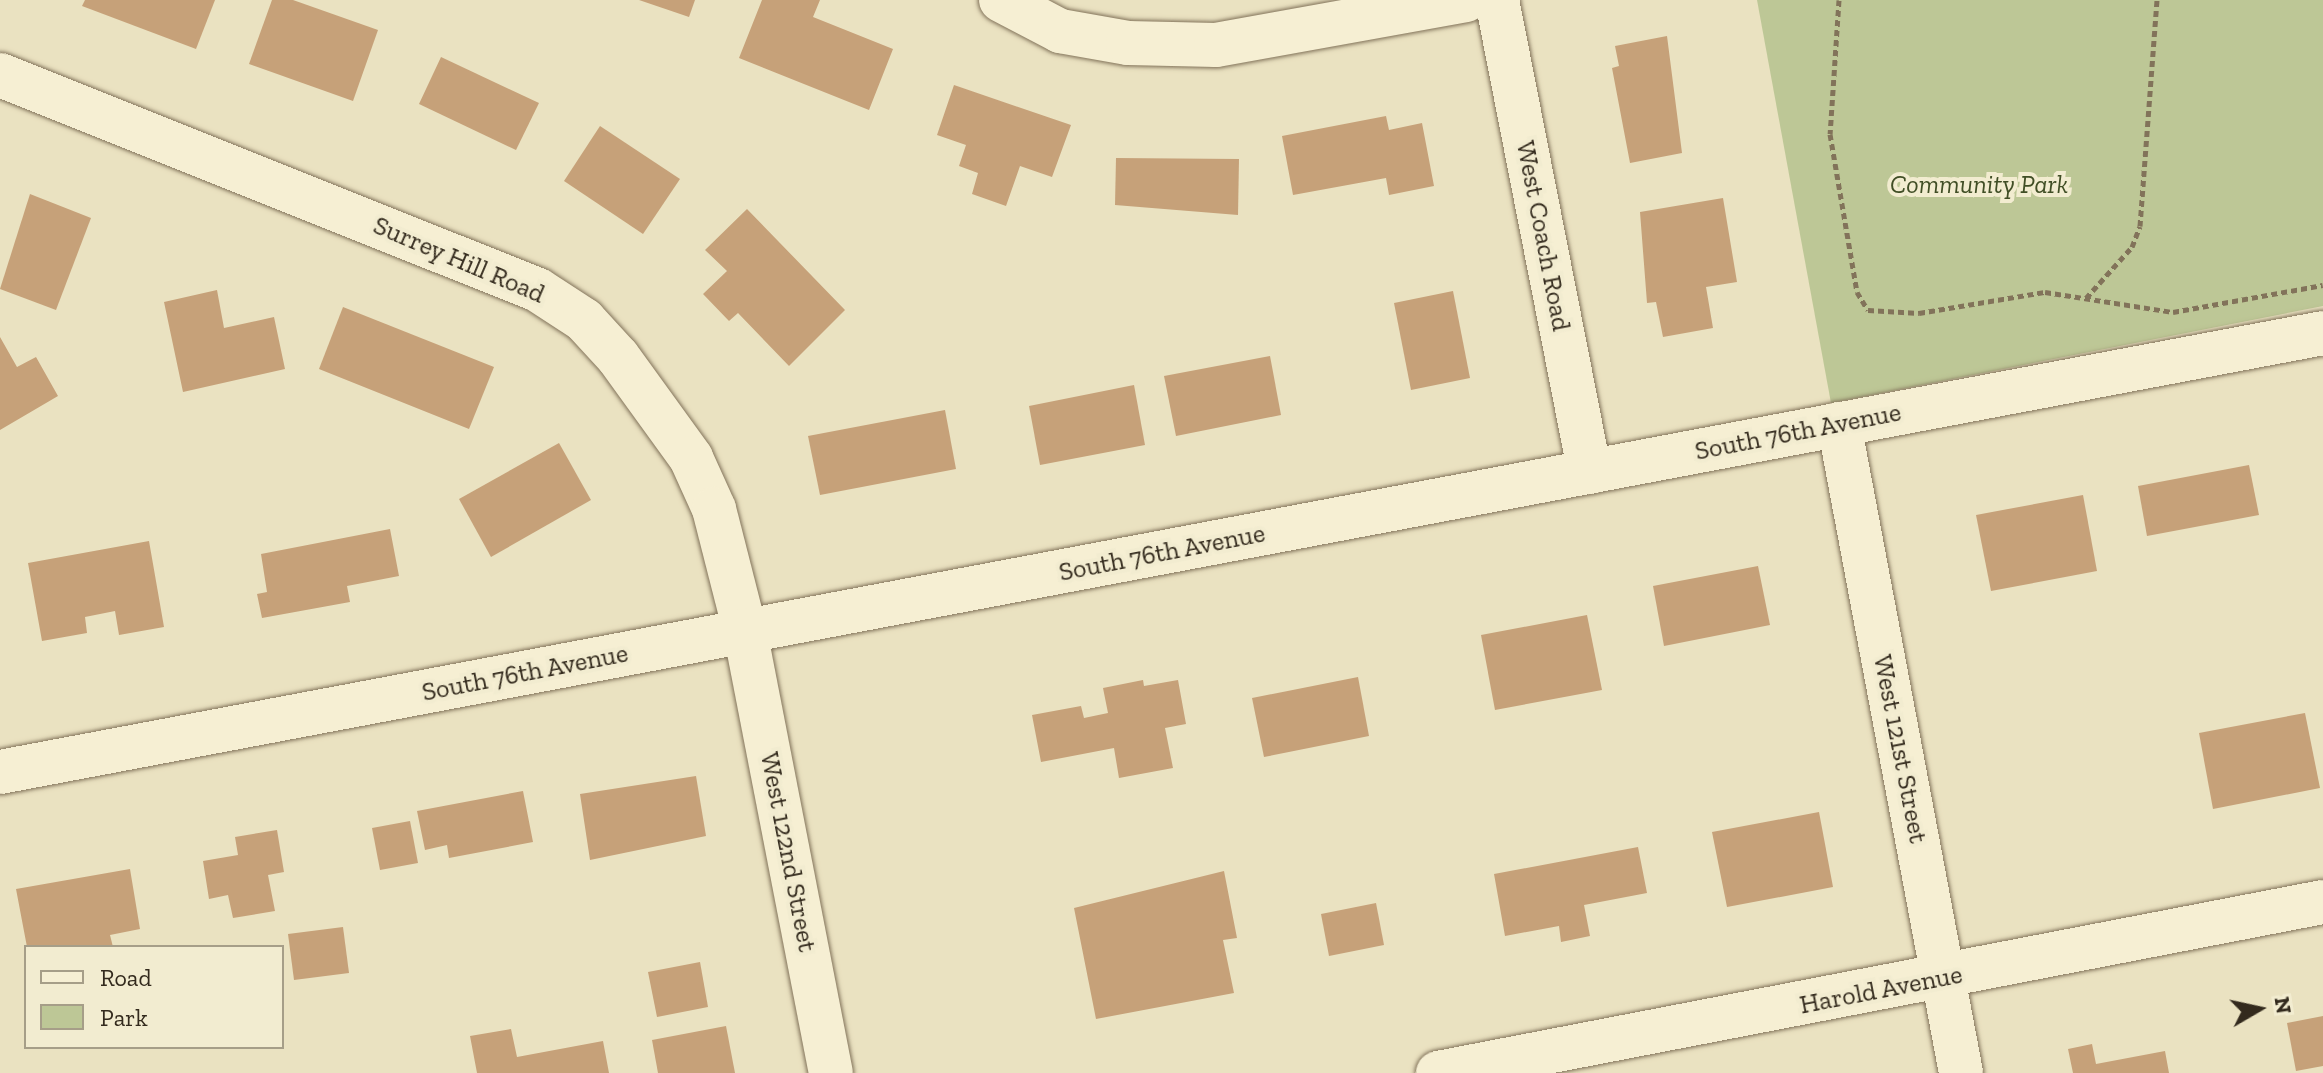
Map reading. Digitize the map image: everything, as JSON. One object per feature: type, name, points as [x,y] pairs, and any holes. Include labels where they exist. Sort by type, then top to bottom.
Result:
[{"type":"street","points":[[1001,0],[1060,31],[1128,43],[1216,45],[1466,0]]},
{"type":"street","name":"West Coach Road","points":[[1497,0],[1590,472]]},
{"type":"street","name":"Surrey Hill Road","points":[[0,75],[485,266],[584,320],[691,458],[714,509],[745,631]]},
{"type":"street","name":"South 76th Avenue","points":[[0,772],[2323,333]]},
{"type":"street","name":"West 121st Street","points":[[1839,424],[1961,1073]]},
{"type":"street","name":"West 122nd Street","points":[[745,631],[831,1073]]},
{"type":"street","name":"Harold Avenue","points":[[1438,1073],[1943,978],[2323,902]]},
{"type":"path","points":[[1839,0],[1830,134],[1860,301],[1878,315],[2045,292],[2173,312],[2323,285]]},
{"type":"path","points":[[2086,298],[2132,247],[2140,226],[2157,0]]},
{"type":"green space","name":"Community Park","points":[[1757,0],[2323,0],[2323,306],[1831,403]]},
{"type":"building","points":[[85,0],[215,0],[196,49],[82,6]]},
{"type":"building","points":[[272,0],[293,0],[378,30],[353,101],[249,64]]},
{"type":"building","points":[[639,0],[695,0],[689,17]]},
{"type":"building","points":[[762,0],[820,0],[813,17],[893,49],[869,110],[739,58]]},
{"type":"building","points":[[1667,36],[1682,153],[1630,163],[1612,68],[1619,66],[1615,46]]},
{"type":"building","points":[[441,57],[539,103],[516,150],[419,104]]},
{"type":"building","points":[[954,85],[1071,125],[1052,177],[1020,166],[1006,206],[972,194],[978,173],[959,166],[966,145],[937,135]]},
{"type":"building","points":[[1386,116],[1389,130],[1422,123],[1434,186],[1389,195],[1386,178],[1293,195],[1282,136]]},
{"type":"building","points":[[600,126],[680,179],[643,234],[564,181]]},
{"type":"building","points":[[1116,158],[1239,159],[1238,215],[1115,205]]},
{"type":"building","points":[[30,194],[91,218],[56,310],[0,289]]},
{"type":"building","points":[[1723,198],[1737,282],[1706,287],[1713,328],[1663,337],[1656,302],[1647,303],[1640,212]]},
{"type":"building","points":[[747,209],[845,310],[789,366],[738,313],[729,321],[703,294],[727,271],[705,250]]},
{"type":"building","points":[[217,290],[224,328],[274,317],[285,369],[183,392],[164,302]]},
{"type":"building","points":[[1453,291],[1470,378],[1411,390],[1394,303]]},
{"type":"building","points":[[343,307],[494,367],[469,429],[319,369]]},
{"type":"building","points":[[0,337],[17,367],[36,357],[58,396],[0,430]]},
{"type":"building","points":[[1270,356],[1281,415],[1176,436],[1164,376]]},
{"type":"building","points":[[1134,385],[1145,445],[1040,465],[1029,406]]},
{"type":"building","points":[[945,410],[956,469],[820,495],[808,436]]},
{"type":"building","points":[[559,443],[591,500],[491,557],[459,499]]},
{"type":"building","points":[[2249,465],[2259,515],[2147,536],[2138,486]]},
{"type":"building","points":[[2083,495],[2097,571],[1991,591],[1976,515]]},
{"type":"building","points":[[390,529],[399,576],[347,586],[350,602],[262,618],[257,594],[267,592],[261,554]]},
{"type":"building","points":[[149,541],[164,627],[119,635],[115,611],[85,617],[87,633],[42,641],[28,563]]},
{"type":"building","points":[[1758,566],[1770,625],[1664,646],[1653,586]]},
{"type":"building","points":[[1587,615],[1602,690],[1495,710],[1481,635]]},
{"type":"building","points":[[1358,677],[1369,736],[1264,757],[1252,698]]},
{"type":"building","points":[[1143,680],[1144,686],[1178,680],[1186,724],[1165,728],[1173,768],[1119,778],[1114,748],[1041,762],[1032,715],[1081,706],[1084,718],[1108,713],[1103,688]]},
{"type":"building","points":[[2305,713],[2320,788],[2213,809],[2199,733]]},
{"type":"building","points":[[696,776],[706,836],[590,860],[580,794]]},
{"type":"building","points":[[523,791],[533,842],[449,858],[447,845],[425,850],[417,811]]},
{"type":"building","points":[[1819,812],[1833,887],[1727,907],[1712,832]]},
{"type":"building","points":[[410,821],[418,863],[380,870],[372,828]]},
{"type":"building","points":[[277,830],[284,872],[268,875],[275,911],[233,918],[228,895],[209,899],[203,861],[238,855],[235,837]]},
{"type":"building","points":[[1638,847],[1647,893],[1584,905],[1590,936],[1561,942],[1559,926],[1505,936],[1494,874]]},
{"type":"building","points":[[130,869],[140,929],[110,935],[112,945],[27,945],[16,889]]},
{"type":"building","points":[[1224,871],[1237,938],[1223,940],[1234,993],[1096,1019],[1074,908]]},
{"type":"building","points":[[1376,903],[1384,945],[1329,956],[1321,914]]},
{"type":"building","points":[[343,927],[349,973],[294,980],[288,934]]},
{"type":"building","points":[[700,962],[708,1007],[657,1017],[648,972]]},
{"type":"building","points":[[2323,1016],[2323,1066],[2296,1071],[2287,1023]]},
{"type":"building","points":[[726,1026],[735,1073],[658,1073],[652,1040]]},
{"type":"building","points":[[511,1029],[517,1057],[603,1041],[609,1073],[477,1073],[470,1036]]},
{"type":"building","points":[[2092,1044],[2096,1064],[2165,1051],[2169,1073],[2073,1073],[2068,1049]]}]
